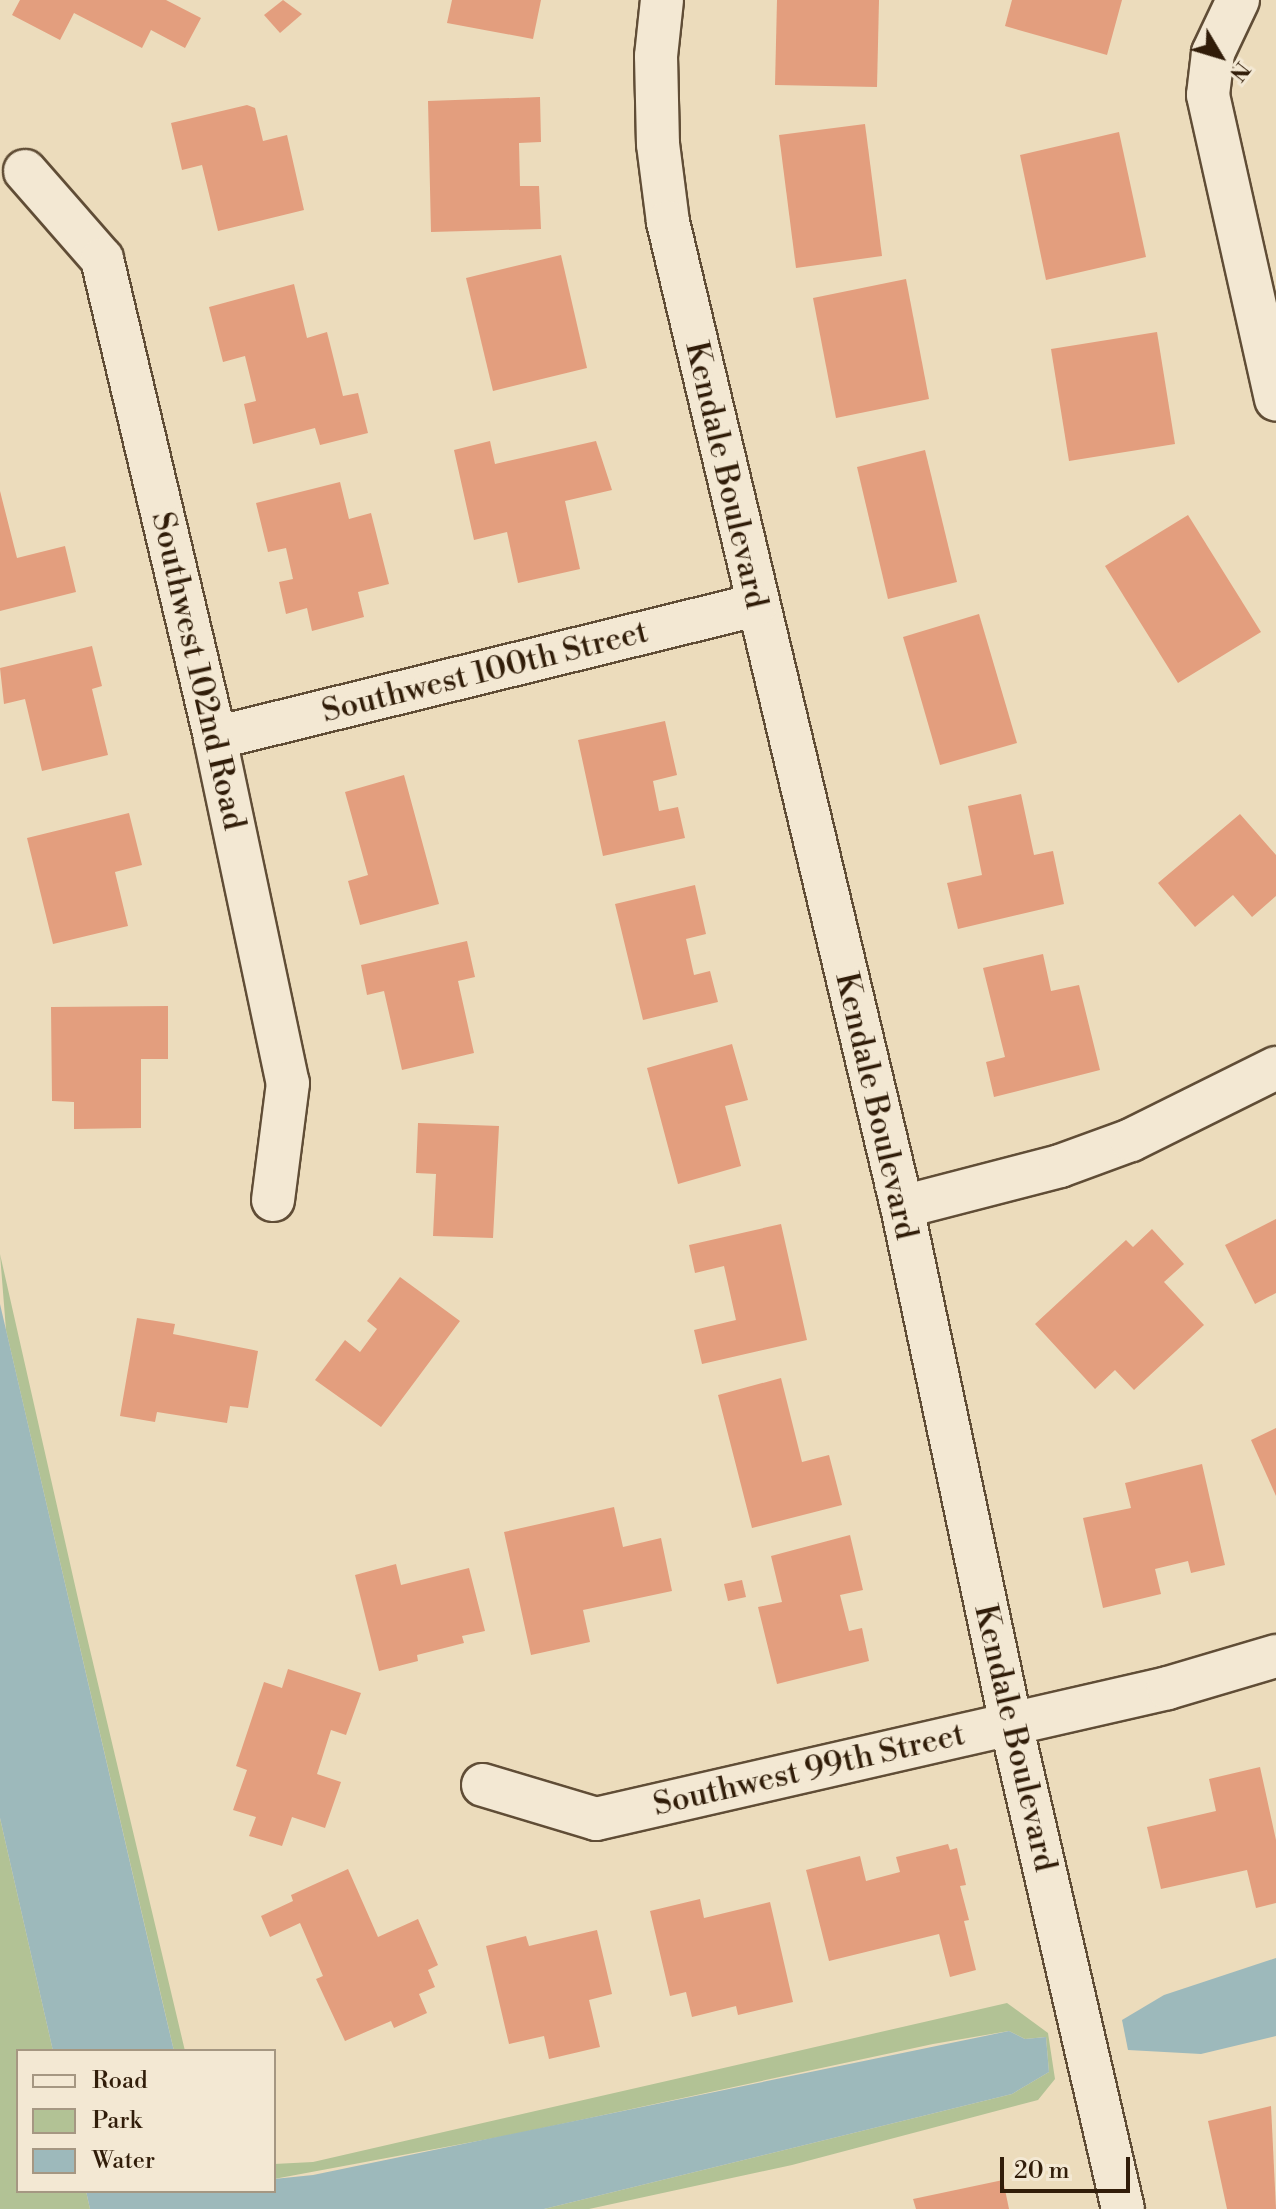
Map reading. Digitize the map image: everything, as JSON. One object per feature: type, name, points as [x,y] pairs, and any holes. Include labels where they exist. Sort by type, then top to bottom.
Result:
[{"type":"street","name":"Kendale Boulevard","points":[[662,0],[657,114],[668,222],[756,605],[902,1207],[1011,1724],[1123,2209]]},
{"type":"street","points":[[1238,0],[1213,53],[1208,95],[1215,141],[1276,399]]},
{"type":"street","name":"Southwest 102nd Road","points":[[25,171],[102,259],[215,738],[288,1083],[273,1200]]},
{"type":"street","name":"Southwest 100th Street","points":[[215,738],[756,605]]},
{"type":"street","points":[[902,1207],[1060,1166],[1131,1140],[1276,1068]]},
{"type":"street","name":"Southwest 99th Street","points":[[483,1785],[596,1819],[1168,1688],[1276,1656]]},
{"type":"green space","points":[[0,1254],[185,2049],[174,2049],[6,1330]]},
{"type":"green space","points":[[0,1818],[53,2049],[16,2049],[16,2193],[86,2193],[90,2209],[0,2209]]},
{"type":"green space","points":[[1007,2003],[1048,2033],[1055,2079],[1038,2100],[792,2165],[589,2209],[544,2209],[1012,2094],[1049,2072],[1046,2037],[1025,2039],[1009,2031],[933,2044],[515,2134],[276,2179],[276,2164],[313,2162]]},
{"type":"water","points":[[0,1304],[174,2049],[53,2049],[0,1818]]},
{"type":"water","points":[[1276,1958],[1276,2036],[1201,2054],[1128,2050],[1122,2020],[1164,1995]]},
{"type":"water","points":[[1009,2031],[1025,2039],[1046,2037],[1049,2072],[1012,2094],[544,2209],[90,2209],[86,2193],[276,2193],[276,2179],[313,2175]]},
{"type":"building","points":[[20,0],[166,0],[201,18],[185,48],[151,30],[142,48],[74,13],[60,40],[12,15]]},
{"type":"building","points":[[283,0],[302,14],[280,33],[264,15]]},
{"type":"building","points":[[452,0],[541,0],[533,39],[447,23]]},
{"type":"building","points":[[777,0],[879,0],[877,87],[775,85]]},
{"type":"building","points":[[1012,0],[1122,0],[1107,55],[1005,26]]},
{"type":"building","points":[[540,97],[541,142],[519,143],[520,186],[539,186],[541,229],[431,232],[428,101]]},
{"type":"building","points":[[247,105],[255,108],[263,141],[287,135],[304,210],[218,231],[202,165],[182,170],[171,123]]},
{"type":"building","points":[[865,124],[882,256],[796,268],[779,135]]},
{"type":"building","points":[[1119,132],[1146,257],[1046,280],[1020,155]]},
{"type":"building","points":[[561,255],[587,368],[493,391],[466,278]]},
{"type":"building","points":[[906,279],[929,399],[836,418],[813,298]]},
{"type":"building","points":[[294,284],[307,338],[327,332],[343,396],[358,393],[368,433],[320,445],[315,428],[253,444],[244,404],[256,401],[245,356],[223,362],[209,307]]},
{"type":"building","points":[[1157,332],[1175,444],[1069,461],[1051,349]]},
{"type":"building","points":[[490,441],[495,464],[596,441],[612,490],[565,501],[580,569],[518,583],[507,532],[474,540],[454,450]]},
{"type":"building","points":[[925,450],[957,582],[888,599],[857,467]]},
{"type":"building","points":[[340,482],[349,519],[371,513],[389,584],[358,592],[364,617],[312,631],[307,608],[286,614],[279,582],[293,579],[286,548],[268,552],[256,503]]},
{"type":"building","points":[[0,491],[17,558],[65,546],[76,592],[0,611]]},
{"type":"building","points":[[1188,515],[1261,632],[1178,683],[1105,566]]},
{"type":"building","points":[[979,614],[1017,743],[940,765],[903,637]]},
{"type":"building","points":[[92,646],[102,686],[92,689],[108,755],[42,771],[25,699],[4,704],[0,668]]},
{"type":"building","points":[[665,721],[677,775],[653,781],[659,811],[678,807],[685,838],[603,856],[578,740]]},
{"type":"building","points":[[404,775],[439,904],[360,925],[348,881],[368,875],[345,792]]},
{"type":"building","points":[[1021,794],[1034,855],[1053,851],[1064,904],[958,929],[947,883],[982,875],[968,806]]},
{"type":"building","points":[[129,813],[142,865],[115,872],[128,926],[53,944],[27,838]]},
{"type":"building","points":[[1240,814],[1276,855],[1276,896],[1252,917],[1233,895],[1195,927],[1158,883]]},
{"type":"building","points":[[695,885],[706,934],[686,939],[694,975],[710,971],[718,1002],[643,1020],[615,904]]},
{"type":"building","points":[[467,941],[475,977],[458,981],[474,1053],[402,1070],[384,991],[367,995],[361,965]]},
{"type":"building","points":[[1043,954],[1051,991],[1079,985],[1100,1070],[994,1097],[986,1062],[1005,1057],[983,968]]},
{"type":"building","points":[[168,1006],[168,1059],[141,1059],[141,1128],[74,1129],[74,1102],[52,1101],[51,1007]]},
{"type":"building","points":[[732,1044],[748,1100],[725,1106],[741,1166],[678,1184],[647,1068]]},
{"type":"building","points":[[418,1123],[499,1126],[493,1238],[433,1236],[436,1174],[416,1173]]},
{"type":"building","points":[[1276,1219],[1276,1293],[1255,1304],[1225,1245]]},
{"type":"building","points":[[781,1224],[807,1340],[702,1364],[694,1330],[736,1320],[724,1266],[695,1273],[689,1245]]},
{"type":"building","points":[[1152,1229],[1184,1264],[1164,1282],[1204,1325],[1134,1390],[1115,1370],[1095,1389],[1035,1324],[1126,1240],[1133,1247]]},
{"type":"building","points":[[400,1277],[460,1321],[381,1427],[315,1380],[345,1340],[360,1352],[377,1329],[367,1321]]},
{"type":"building","points":[[137,1318],[175,1324],[173,1334],[258,1351],[248,1408],[230,1406],[227,1423],[157,1412],[155,1422],[120,1416]]},
{"type":"building","points":[[781,1378],[802,1462],[829,1455],[842,1505],[752,1528],[718,1395]]},
{"type":"building","points":[[1276,1428],[1276,1496],[1251,1440]]},
{"type":"building","points":[[1202,1464],[1225,1565],[1191,1573],[1188,1561],[1155,1569],[1161,1594],[1103,1608],[1083,1518],[1131,1508],[1125,1483]]},
{"type":"building","points":[[614,1507],[623,1547],[661,1538],[672,1591],[583,1610],[590,1642],[531,1655],[504,1532]]},
{"type":"building","points":[[850,1535],[863,1590],[840,1595],[849,1631],[862,1628],[869,1661],[777,1684],[758,1607],[782,1602],[771,1556]]},
{"type":"building","points":[[396,1564],[401,1585],[469,1568],[485,1631],[462,1636],[464,1643],[417,1655],[418,1661],[379,1671],[355,1575]]},
{"type":"building","points":[[742,1580],[746,1597],[728,1601],[724,1584]]},
{"type":"building","points":[[288,1669],[361,1693],[346,1735],[331,1730],[317,1774],[341,1782],[325,1828],[292,1817],[282,1846],[249,1836],[256,1817],[233,1810],[247,1770],[236,1766],[264,1682],[282,1688]]},
{"type":"building","points":[[1260,1767],[1276,1840],[1276,1903],[1256,1908],[1247,1870],[1161,1889],[1147,1827],[1216,1811],[1209,1779]]},
{"type":"building","points":[[948,1844],[950,1850],[957,1848],[966,1885],[960,1886],[969,1920],[964,1921],[976,1970],[950,1977],[939,1934],[829,1961],[806,1870],[860,1856],[866,1881],[900,1872],[896,1857]]},
{"type":"building","points":[[348,1869],[378,1937],[418,1919],[438,1965],[428,1970],[435,1987],[419,1994],[427,2013],[394,2028],[391,2021],[345,2041],[316,1979],[323,1976],[300,1923],[270,1937],[261,1916],[293,1901],[291,1895]]},
{"type":"building","points":[[700,1899],[704,1918],[770,1902],[793,2002],[738,2015],[736,2006],[692,2017],[686,1992],[670,1996],[650,1911]]},
{"type":"building","points":[[597,1930],[612,1994],[589,2000],[600,2047],[549,2059],[544,2036],[509,2044],[486,1946],[526,1936],[529,1946]]},
{"type":"building","points":[[1271,2106],[1276,2209],[1227,2209],[1208,2121]]},
{"type":"building","points":[[1003,2180],[1009,2209],[916,2209],[913,2199]]}]
